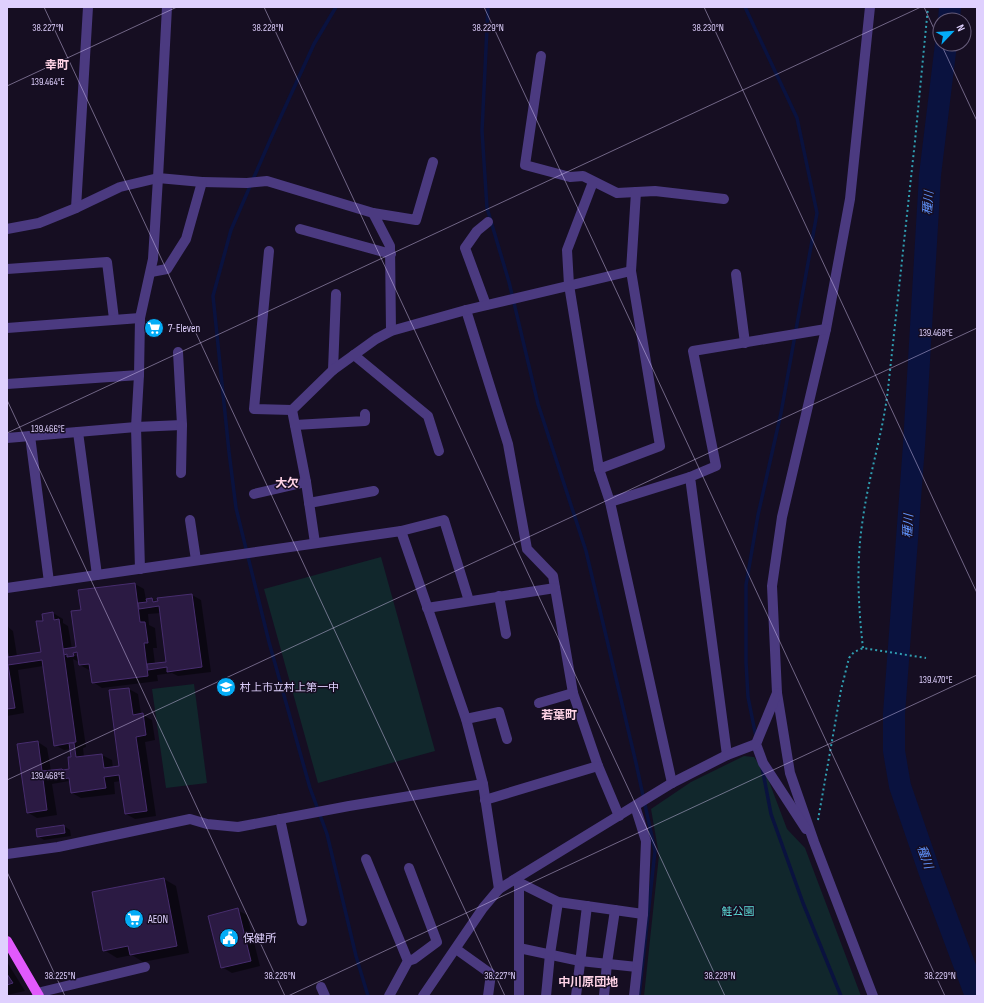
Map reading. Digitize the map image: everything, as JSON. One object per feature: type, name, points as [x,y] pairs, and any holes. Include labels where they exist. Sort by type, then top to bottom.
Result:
[{"type":"main road","points":[[7,941],[38,994]]},
{"type":"street","points":[[76,208],[88,7]]},
{"type":"street","points":[[140,569],[136,427],[140,318],[151,272],[158,178],[167,7]]},
{"type":"street","points":[[870,7],[850,199],[826,330],[782,517],[772,586],[777,693],[790,773],[814,842],[873,996]]},
{"type":"street","points":[[541,56],[525,165],[570,177],[583,176],[617,193],[655,191],[724,199]]},
{"type":"street","points":[[7,229],[38,223],[76,208],[120,187],[158,178],[202,182],[267,182],[373,213],[416,220],[433,162]]},
{"type":"street","points":[[151,272],[167,269],[186,239],[202,182]]},
{"type":"street","points":[[593,182],[567,250],[569,285],[599,470],[610,502],[672,783]]},
{"type":"street","points":[[599,470],[660,446],[631,271],[636,192]]},
{"type":"street","points":[[373,213],[390,246],[392,331]]},
{"type":"street","points":[[486,305],[465,248],[478,231],[488,222]]},
{"type":"street","points":[[300,229],[391,254]]},
{"type":"street","points":[[269,251],[254,409],[292,410],[333,370],[376,339],[392,331],[466,310],[631,271]]},
{"type":"street","points":[[7,269],[106,262],[114,319]]},
{"type":"street","points":[[736,274],[745,343]]},
{"type":"street","points":[[333,370],[336,294]]},
{"type":"street","points":[[466,310],[508,444],[527,549],[553,576],[574,693],[598,766],[619,816]]},
{"type":"street","points":[[7,328],[140,318]]},
{"type":"street","points":[[610,502],[690,477],[716,466],[693,351],[826,330]]},
{"type":"street","points":[[178,352],[182,425],[181,473]]},
{"type":"street","points":[[354,355],[428,416],[439,451]]},
{"type":"street","points":[[7,384],[139,375]]},
{"type":"street","points":[[292,410],[306,482],[315,543]]},
{"type":"street","points":[[295,425],[365,421],[365,414]]},
{"type":"street","points":[[7,438],[136,427],[182,425]]},
{"type":"street","points":[[78,432],[97,575]]},
{"type":"street","points":[[30,436],[49,582]]},
{"type":"street","points":[[690,477],[727,755]]},
{"type":"street","points":[[254,494],[306,482]]},
{"type":"street","points":[[309,503],[374,491]]},
{"type":"street","points":[[190,520],[196,560]]},
{"type":"street","points":[[7,588],[401,531],[444,520],[469,601]]},
{"type":"street","points":[[401,531],[466,718],[483,784],[499,889]]},
{"type":"street","points":[[427,608],[555,588]]},
{"type":"street","points":[[499,596],[506,634]]},
{"type":"street","points":[[539,703],[574,693]]},
{"type":"street","points":[[777,693],[756,744],[763,763],[814,842]]},
{"type":"street","points":[[466,718],[499,712],[507,739]]},
{"type":"street","points":[[423,996],[483,908],[499,889],[517,881],[672,783],[727,755],[756,744]]},
{"type":"street","points":[[485,800],[598,766]]},
{"type":"street","points":[[7,854],[58,847],[190,819],[207,824],[238,827],[349,806],[483,784]]},
{"type":"street","points":[[634,996],[643,914],[646,841],[635,806]]},
{"type":"street","points":[[280,819],[302,921]]},
{"type":"street","points":[[366,859],[408,961]]},
{"type":"street","points":[[389,996],[408,961],[414,959],[437,942],[409,868]]},
{"type":"street","points":[[517,881],[558,902],[643,914]]},
{"type":"street","points":[[517,881],[519,996]]},
{"type":"street","points":[[546,996],[550,954],[558,902]]},
{"type":"street","points":[[576,996],[587,906]]},
{"type":"street","points":[[604,996],[615,910]]},
{"type":"street","points":[[519,948],[580,960],[637,967]]},
{"type":"street","points":[[456,949],[491,974],[488,996]]},
{"type":"street","points":[[38,994],[145,967]]},
{"type":"path","points":[[863,648],[859,606],[859,551],[870,477],[885,413],[928,7]]},
{"type":"path","points":[[814,842],[841,690],[849,658],[854,652],[863,648],[926,658]]},
{"type":"green space","points":[[381,557],[435,751],[318,783],[264,589]]},
{"type":"green space","points":[[194,684],[207,783],[166,788],[152,689]]},
{"type":"green space","name":"鮭公園","points":[[744,756],[754,757],[767,776],[787,829],[805,848],[861,996],[644,996],[659,855],[651,809],[691,782]]},
{"type":"building","points":[[135,583],[140,622],[145,622],[148,643],[144,643],[148,676],[92,683],[89,664],[79,665],[77,652],[73,653],[74,656],[67,657],[67,654],[64,655],[63,649],[76,647],[71,611],[81,610],[78,590]]},
{"type":"building","points":[[192,594],[202,667],[167,672],[167,667],[148,670],[147,664],[166,662],[159,606],[139,609],[138,603],[147,602],[146,599],[152,598],[153,602],[158,601],[157,598]]},
{"type":"building","points":[[53,612],[54,620],[59,619],[76,742],[54,746],[42,660],[8,665],[15,708],[7,709],[7,647],[8,657],[41,652],[36,621],[43,621],[42,614]]},
{"type":"building","points":[[129,688],[133,715],[143,713],[146,735],[136,737],[147,811],[125,814],[119,775],[104,777],[106,788],[71,793],[69,778],[63,779],[63,776],[43,779],[47,810],[27,813],[17,744],[38,741],[42,771],[69,769],[68,757],[71,757],[69,743],[74,743],[76,757],[102,754],[104,768],[119,766],[109,690]]},
{"type":"building","points":[[64,825],[65,833],[37,837],[36,829]]},
{"type":"building","name":"AEON","points":[[164,878],[177,946],[130,955],[128,946],[103,951],[92,892]]},
{"type":"building","name":"保健所","points":[[238,908],[251,961],[221,968],[208,916]]},
{"type":"building","points":[[7,974],[13,983],[7,985]]},
{"type":"waterway","points":[[336,7],[314,44],[231,230],[213,296],[236,508],[269,642],[310,788],[327,834],[356,956],[368,996]]},
{"type":"waterway","points":[[488,7],[482,131],[487,208],[509,282],[538,404],[586,551],[636,763],[655,851],[639,996]]},
{"type":"waterway","points":[[745,7],[797,118],[817,213],[781,413],[758,515],[746,585],[746,662],[748,697],[756,737]]},
{"type":"waterway","name":"種川","points":[[950,7],[950,12]]},
{"type":"waterway","name":"種川","points":[[945,52],[930,175],[914,445],[894,714],[894,751],[900,786],[931,876],[976,996]]},
{"type":"waterway","points":[[762,767],[771,814],[803,903],[841,996]]},
{"type":"place","name":"7-Eleven","points":[[154,328]]},
{"type":"place","name":"村上市立村上第一中","points":[[226,687]]},
{"type":"place","name":"AEON","points":[[134,919]]},
{"type":"place","name":"保健所","points":[[229,938]]},
{"type":"district","name":"幸町","points":[[57,65]]},
{"type":"district","name":"大欠","points":[[287,483]]},
{"type":"district","name":"若葉町","points":[[559,715]]},
{"type":"district","name":"中川原団地","points":[[588,982]]}]
